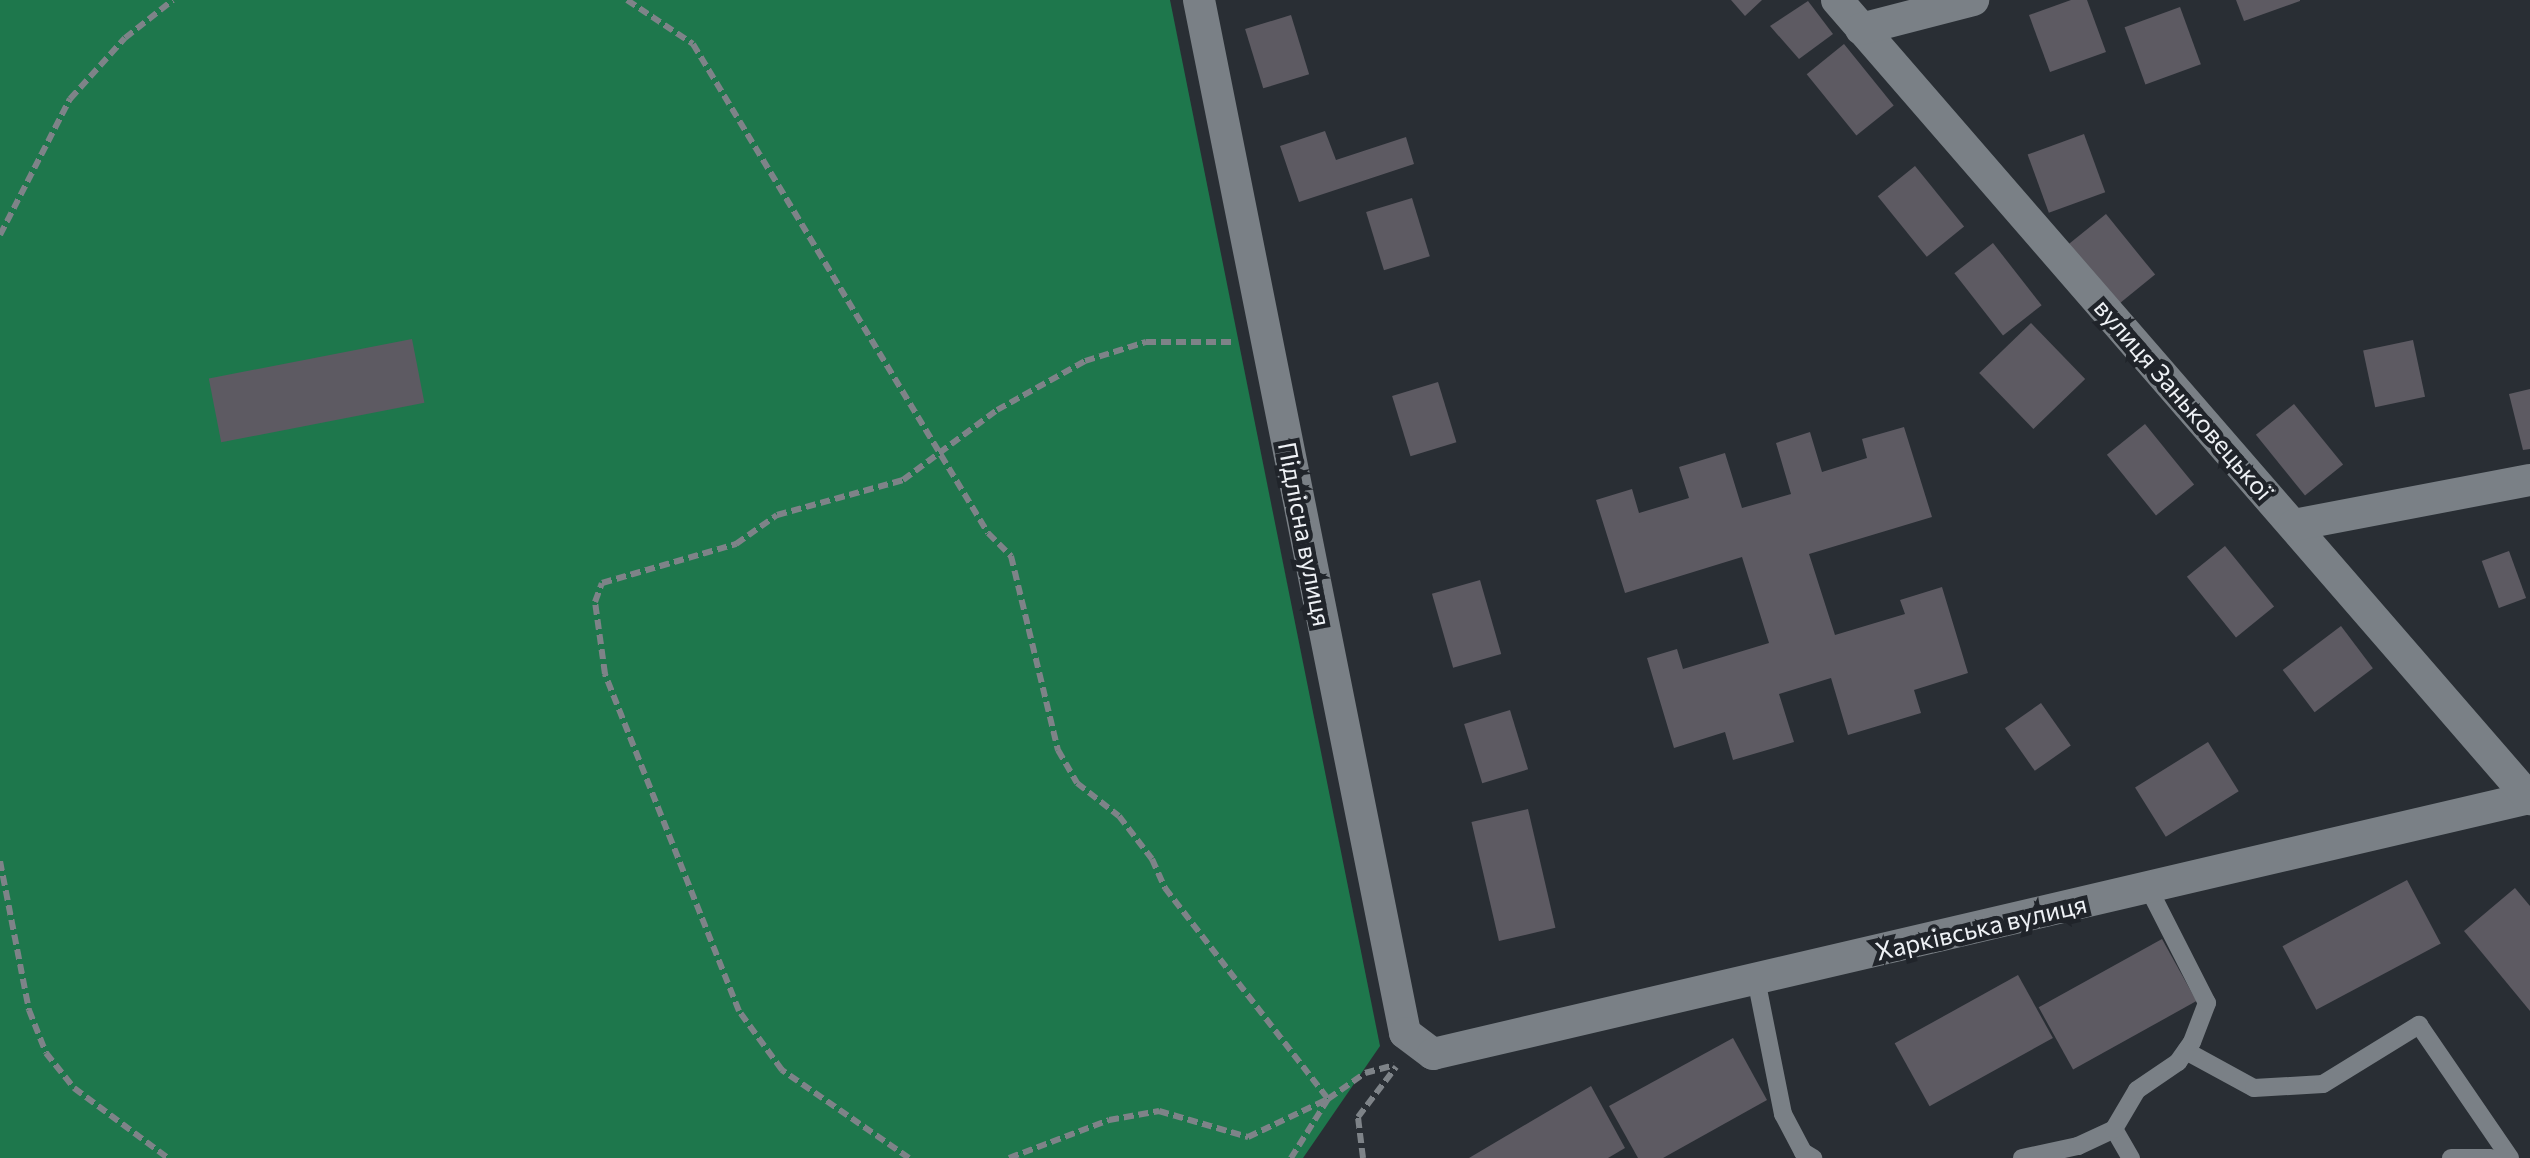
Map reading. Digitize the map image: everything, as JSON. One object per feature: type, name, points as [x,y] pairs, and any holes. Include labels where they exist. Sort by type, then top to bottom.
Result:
[{"type":"street","name":"Підлісна вулиця","points":[[1200,0],[1405,1033],[1432,1054]]},
{"type":"street","name":"вулиця Заньковецької","points":[[1837,0],[2530,799]]},
{"type":"street","points":[[1861,29],[1973,0]]},
{"type":"street","points":[[2294,525],[2530,480]]},
{"type":"street","name":"Харківська вулиця","points":[[1432,1054],[2530,799]]},
{"type":"lane","points":[[2022,1158],[2078,1146],[2114,1129],[2137,1090],[2186,1051],[2206,1003],[2148,888]]},
{"type":"lane","points":[[1756,979],[1784,1114],[1803,1152],[1813,1158]]},
{"type":"lane","points":[[2186,1051],[2254,1088],[2324,1084],[2419,1025],[2510,1158]]},
{"type":"lane","points":[[2114,1129],[2131,1158]]},
{"type":"lane","points":[[2451,1158],[2491,1158]]},
{"type":"path","points":[[0,235],[70,99],[125,38],[173,0]]},
{"type":"path","points":[[627,0],[693,44],[988,533],[1011,556],[1058,750],[1077,783],[1118,816],[1152,859],[1165,888],[1328,1099]]},
{"type":"path","points":[[909,1158],[782,1070],[738,1010],[604,674],[595,602],[602,582],[624,571],[736,544],[777,515],[903,480],[941,450],[1085,360],[1146,342],[1268,344]]},
{"type":"path","points":[[0,861],[29,1010],[46,1053],[74,1088],[168,1158]]},
{"type":"path","points":[[1009,1158],[1110,1120],[1158,1111],[1248,1136],[1328,1099],[1364,1073],[1399,1064],[1358,1117],[1363,1158]]},
{"type":"path","points":[[1292,1158],[1328,1099]]},
{"type":"green space","points":[[0,0],[1170,0],[1380,1046],[1303,1158],[0,1158]]},
{"type":"building","points":[[1731,0],[1762,0],[1745,16]]},
{"type":"building","points":[[2071,0],[2087,0],[2106,52],[2050,72],[2029,15]]},
{"type":"building","points":[[2236,0],[2300,0],[2300,1],[2244,21]]},
{"type":"building","points":[[1808,1],[1833,34],[1799,59],[1770,26]]},
{"type":"building","points":[[2180,7],[2201,64],[2145,85],[2125,27]]},
{"type":"building","points":[[1291,15],[1309,74],[1263,88],[1245,29]]},
{"type":"building","points":[[1844,44],[1894,105],[1856,136],[1807,74]]},
{"type":"building","points":[[1325,131],[1336,160],[1406,137],[1414,164],[1299,202],[1280,146]]},
{"type":"building","points":[[2084,134],[2105,192],[2049,213],[2028,155]]},
{"type":"building","points":[[1915,166],[1964,227],[1927,257],[1878,196]]},
{"type":"building","points":[[1412,198],[1430,256],[1384,270],[1366,212]]},
{"type":"building","points":[[2106,214],[2155,275],[2117,305],[2068,245]]},
{"type":"building","points":[[1993,243],[2042,305],[2003,335],[1954,273]]},
{"type":"building","points":[[2031,323],[2085,379],[2033,429],[1979,373]]},
{"type":"building","points":[[412,339],[424,403],[221,442],[209,378]]},
{"type":"building","points":[[2413,340],[2425,397],[2375,407],[2363,351]]},
{"type":"building","points":[[1438,382],[1456,442],[1411,456],[1392,396]]},
{"type":"building","points":[[2530,389],[2530,449],[2523,450],[2509,394]]},
{"type":"building","points":[[2294,404],[2343,465],[2305,495],[2256,435]]},
{"type":"building","points":[[2145,424],[2194,485],[2156,515],[2107,455]]},
{"type":"building","points":[[1904,427],[1932,517],[1809,554],[1835,635],[1905,614],[1900,600],[1942,587],[1968,673],[1914,690],[1921,713],[1848,735],[1831,678],[1779,694],[1794,742],[1733,760],[1725,732],[1674,748],[1647,658],[1677,649],[1683,669],[1769,643],[1742,557],[1625,593],[1596,500],[1632,489],[1639,513],[1689,498],[1679,467],[1725,453],[1742,508],[1791,494],[1776,443],[1810,432],[1822,472],[1867,458],[1862,439]]},
{"type":"building","points":[[2225,546],[2274,607],[2236,637],[2187,577]]},
{"type":"building","points":[[2509,551],[2526,598],[2499,608],[2482,561]]},
{"type":"building","points":[[1480,580],[1501,654],[1453,668],[1432,594]]},
{"type":"building","points":[[2341,626],[2373,668],[2315,712],[2283,670]]},
{"type":"building","points":[[2041,703],[2071,746],[2035,771],[2005,728]]},
{"type":"building","points":[[1510,710],[1528,769],[1482,783],[1464,724]]},
{"type":"building","points":[[2208,742],[2239,791],[2166,837],[2135,788]]},
{"type":"building","points":[[1528,809],[1555,928],[1499,941],[1471,822]]},
{"type":"building","points":[[2407,880],[2441,944],[2316,1010],[2283,946]]},
{"type":"building","points":[[2515,888],[2530,906],[2530,1011],[2464,931]]},
{"type":"building","points":[[2162,939],[2196,1001],[2073,1069],[2039,1007]]},
{"type":"building","points":[[2018,975],[2053,1038],[1930,1106],[1895,1043]]},
{"type":"building","points":[[1733,1038],[1767,1100],[1663,1158],[1638,1158],[1609,1106]]},
{"type":"building","points":[[1591,1086],[1625,1148],[1608,1158],[1469,1158]]}]
